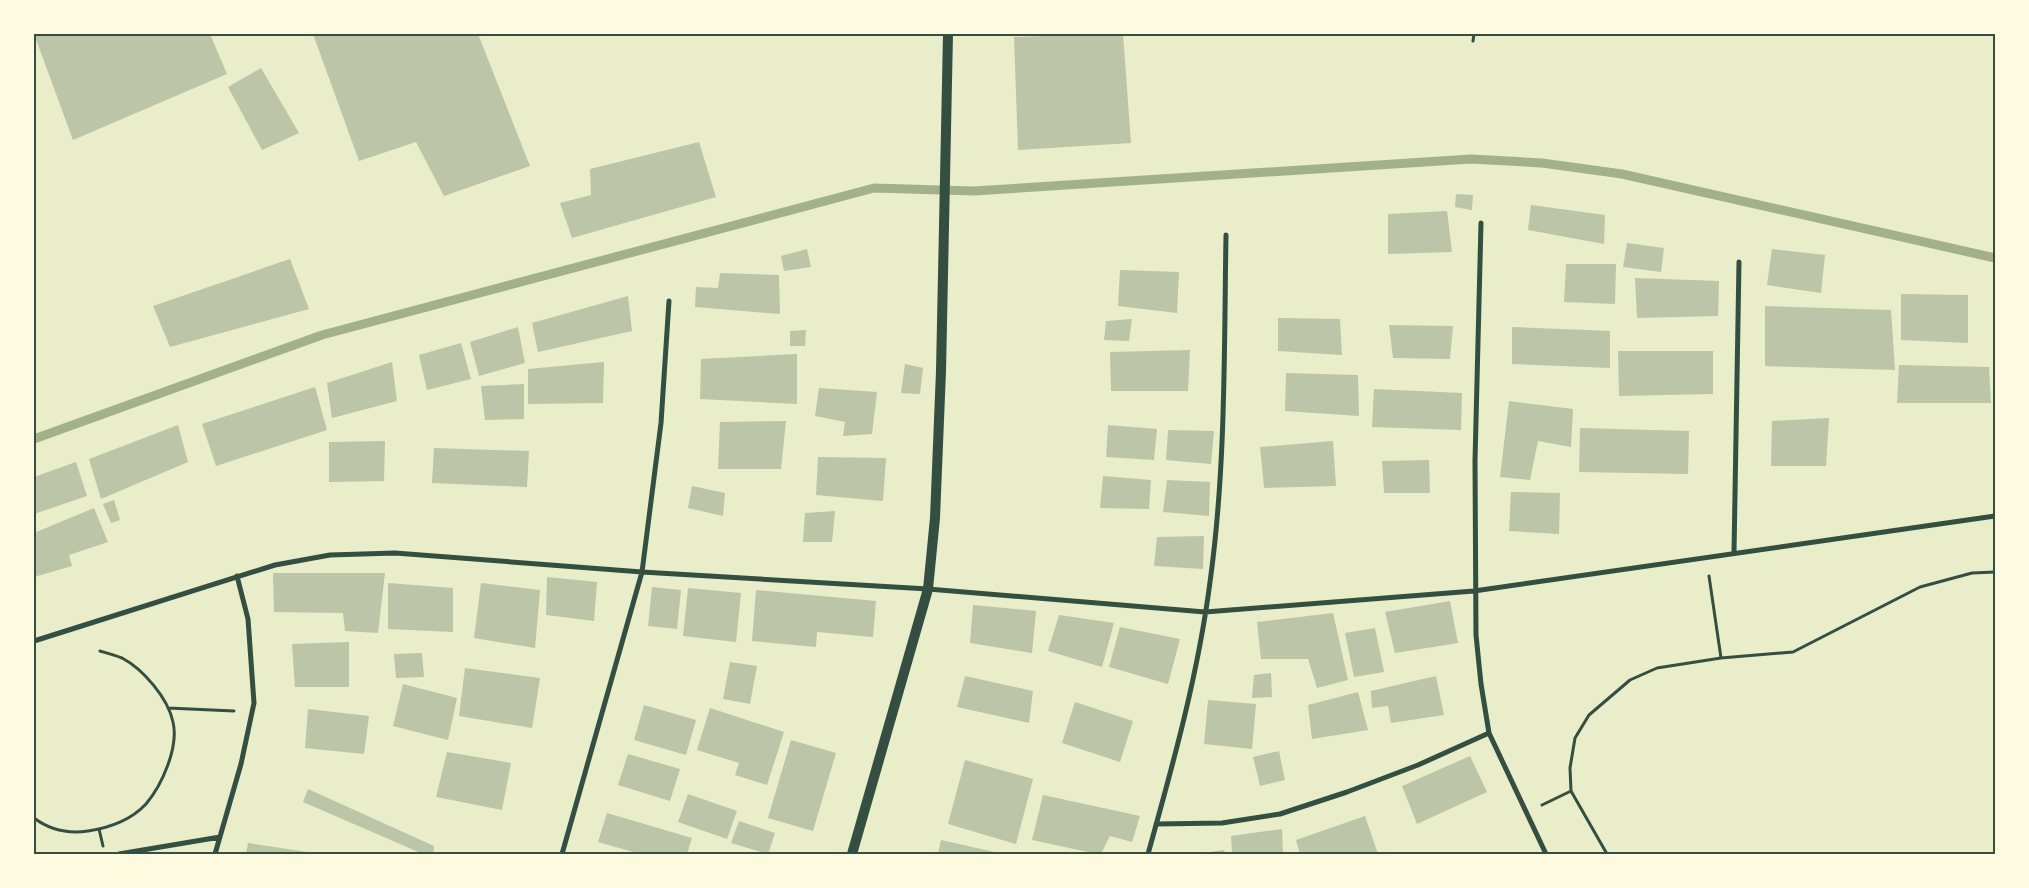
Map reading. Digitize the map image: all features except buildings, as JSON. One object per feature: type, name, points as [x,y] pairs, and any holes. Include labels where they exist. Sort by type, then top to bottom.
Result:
[{"type":"main road","points":[[852,854],[928,589],[935,518],[941,371],[948,34]]},
{"type":"street","points":[[1481,223],[1474,590],[1478,655],[1489,733],[1546,854]]},
{"type":"street","points":[[1148,854],[1194,678],[1211,581],[1220,474],[1226,235]]},
{"type":"street","points":[[1734,553],[1739,262]]},
{"type":"street","points":[[562,854],[642,572],[661,423],[669,301]]},
{"type":"street","points":[[34,641],[237,576],[275,565],[330,555],[395,553],[642,572],[928,589],[1205,612],[1474,590],[1995,516]]},
{"type":"street","points":[[215,854],[241,764],[254,703],[249,629],[237,576]]},
{"type":"street","points":[[1156,824],[1222,823],[1280,814],[1356,789],[1418,765],[1489,733]]},
{"type":"street","points":[[120,854],[220,837]]},
{"type":"path","points":[[1473,41],[1474,34]]},
{"type":"path","points":[[1708,568],[1721,658]]},
{"type":"path","points":[[1607,854],[1571,791],[1570,768],[1575,738],[1589,715],[1630,680],[1658,668],[1721,658],[1793,652],[1920,587],[1972,573],[1995,572]]},
{"type":"path","points":[[34,818],[59,831],[81,832],[114,825],[145,804],[165,773],[172,753],[174,723],[168,708],[156,688],[144,675],[122,658],[100,650]]},
{"type":"path","points":[[168,708],[252,711]]},
{"type":"path","points":[[1540,806],[1571,791]]},
{"type":"waterway","points":[[34,439],[322,335],[874,188],[974,191],[1471,159],[1542,163],[1622,174],[1995,258]]}]
